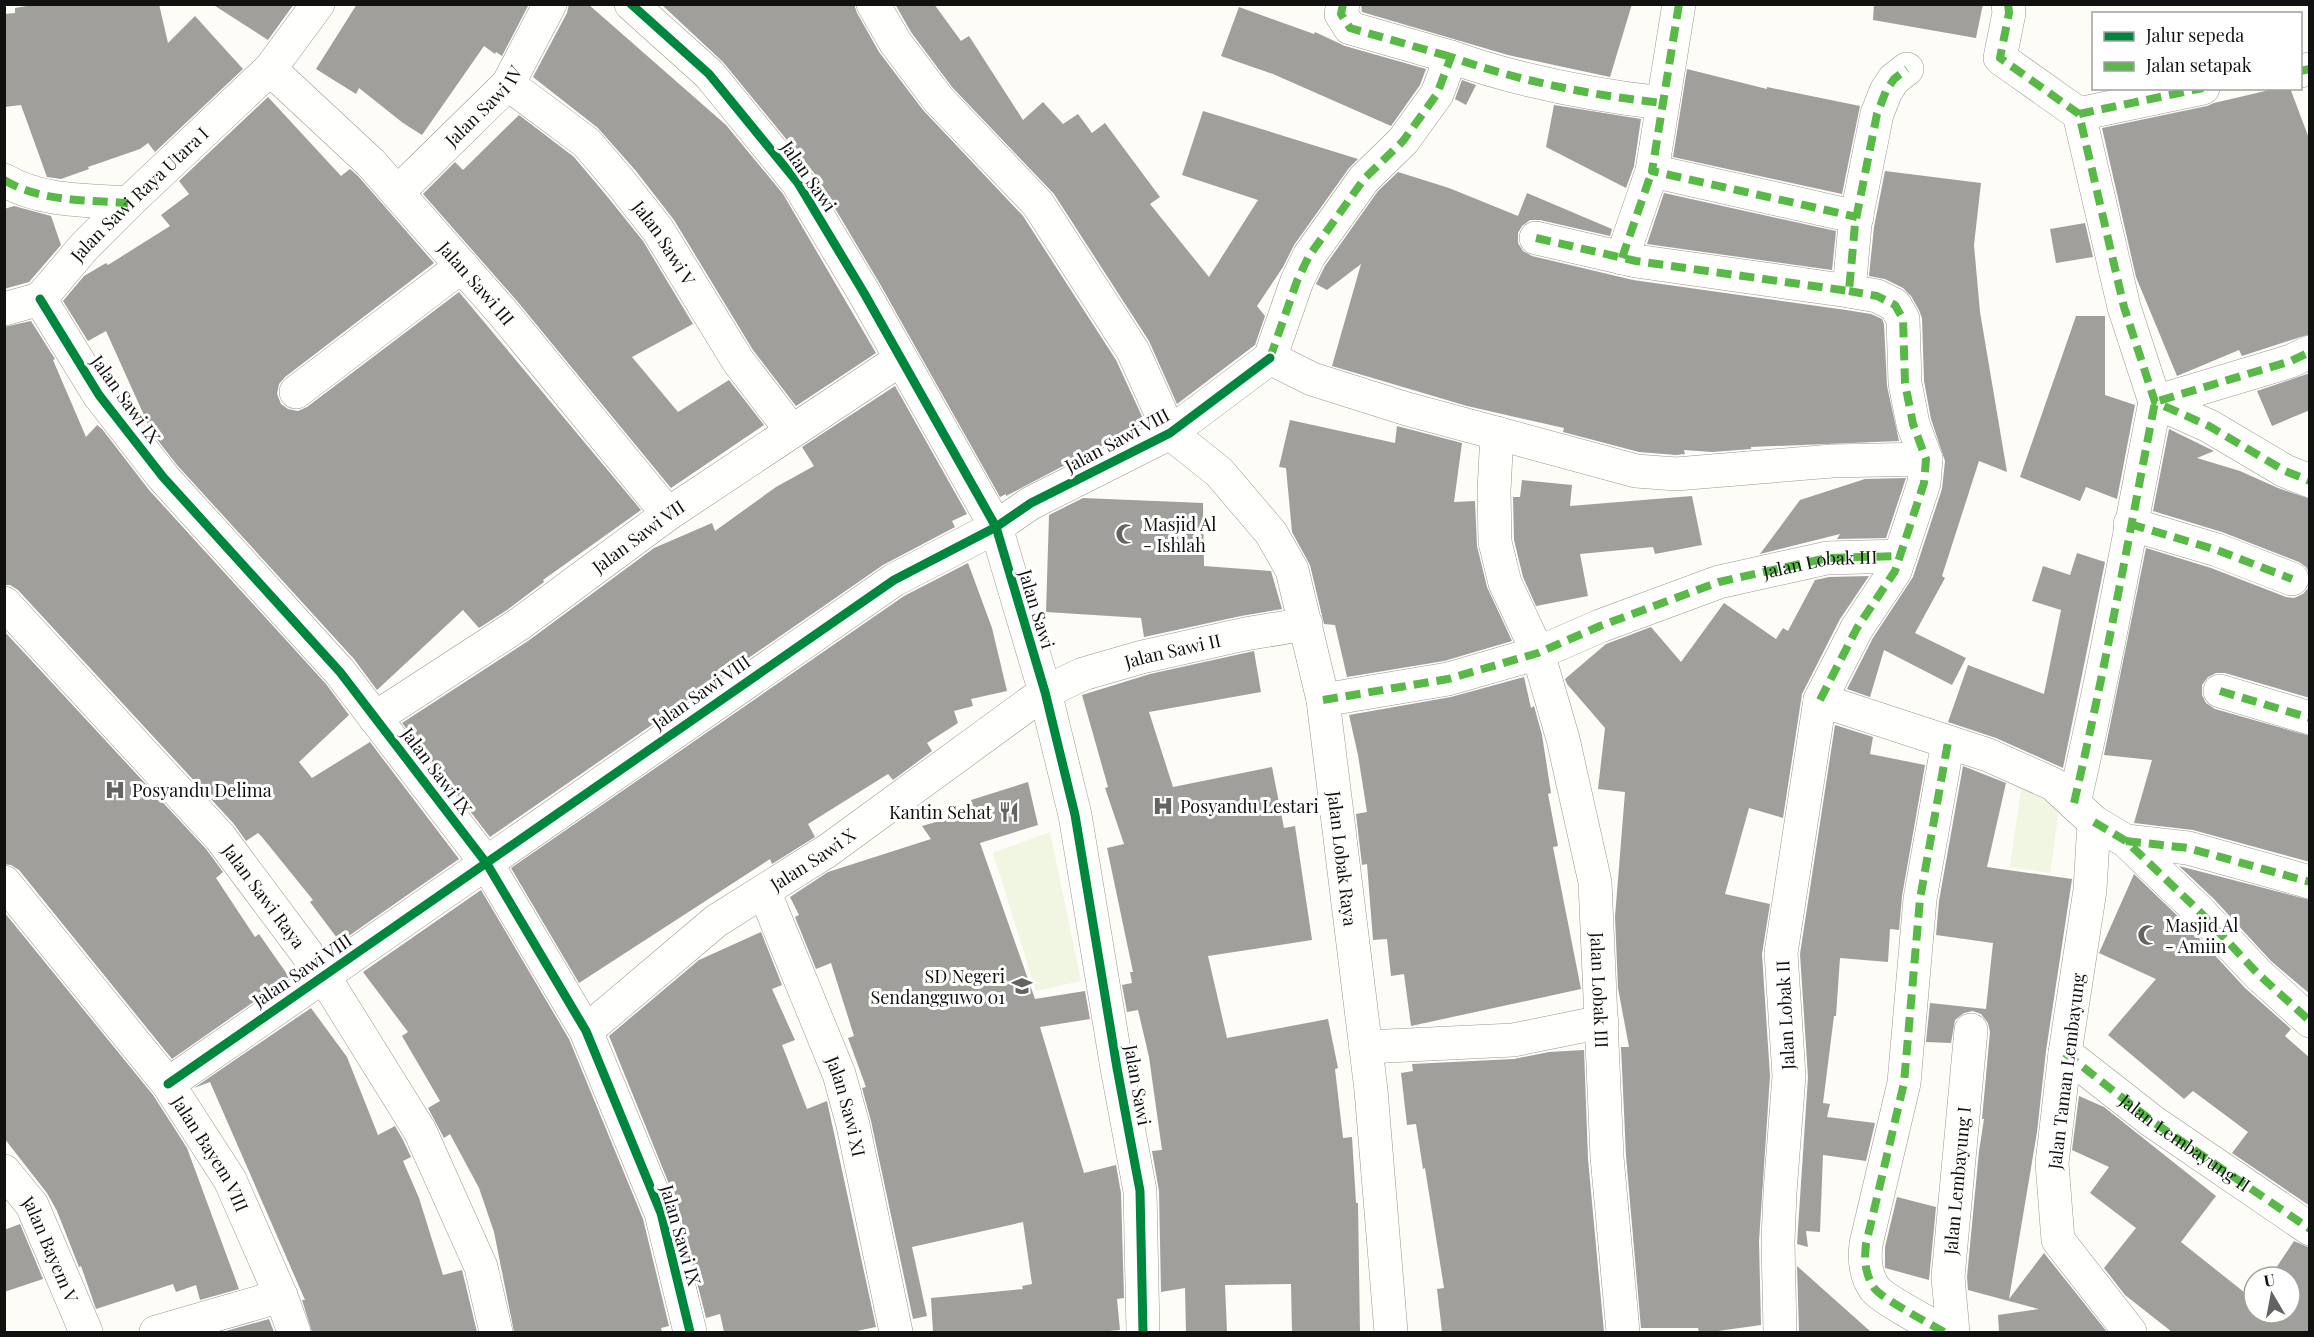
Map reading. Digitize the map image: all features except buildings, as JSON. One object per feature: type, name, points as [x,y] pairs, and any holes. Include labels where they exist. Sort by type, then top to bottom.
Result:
[{"type":"street","name":"Jalan Sawi Raya Utara I","points":[[40,299],[84,246],[175,156],[270,69],[318,4]]},
{"type":"street","name":"Jalan Sawi IV","points":[[398,193],[508,84],[550,4]]},
{"type":"street","name":"Jalan Sawi","points":[[631,4],[709,74],[798,183],[996,527],[1046,692],[1075,815],[1140,1191],[1143,1332]]},
{"type":"street","points":[[873,4],[895,42],[938,99],[1038,204],[1132,351],[1170,433]]},
{"type":"street","points":[[1343,4],[1341,14],[1350,28],[1486,69],[1552,85],[1662,103]]},
{"type":"street","points":[[1622,258],[1652,171],[1679,4]]},
{"type":"street","points":[[2008,4],[2000,58],[2079,114],[2124,307],[2155,402],[2209,426],[2285,471],[2310,481]]},
{"type":"street","points":[[1451,57],[1437,94],[1403,141],[1364,179],[1309,255],[1297,281],[1270,358],[1312,379],[1407,409],[1636,471],[1676,474],[1832,461],[1926,459],[1913,424],[1905,383],[1903,319],[1895,305],[1877,297],[1849,291],[1622,258],[1536,238]]},
{"type":"street","name":"Jalan Sawi III","points":[[270,69],[371,163],[398,193],[503,313],[668,514]]},
{"type":"street","points":[[1849,291],[1857,217],[1877,114],[1886,91],[1894,79],[1907,69]]},
{"type":"street","name":"Jalan Sawi V","points":[[508,84],[587,143],[621,183],[658,230],[738,361],[791,430]]},
{"type":"street","points":[[2079,114],[2193,90]]},
{"type":"street","points":[[1652,171],[1857,217]]},
{"type":"street","points":[[4,180],[19,189],[50,197],[128,203]]},
{"type":"street","points":[[296,392],[462,266]]},
{"type":"street","points":[[4,309],[40,299]]},
{"type":"street","name":"Jalan Sawi IX","points":[[40,299],[99,395],[163,477],[340,672],[486,864],[586,1031],[661,1213],[690,1332]]},
{"type":"street","points":[[2155,402],[2292,361],[2310,352]]},
{"type":"street","name":"Jalan Sawi VIII","points":[[168,1084],[486,864],[696,715],[894,580],[996,527],[1031,503],[1170,433],[1270,358]]},
{"type":"street","name":"Jalan Sawi VII","points":[[375,718],[518,626],[668,514],[791,430],[901,359]]},
{"type":"street","name":"Jalan Taman Lembayung","points":[[2130,1332],[2058,1240],[2052,1163],[2065,1053],[2090,890],[2084,812],[2130,524],[2155,402]]},
{"type":"street","name":"Jalan Lobak Raya","points":[[1170,433],[1219,472],[1271,533],[1292,570],[1306,624],[1323,700],[1366,1047],[1391,1332]]},
{"type":"street","name":"Jalan Lobak III","points":[[1497,433],[1494,491],[1495,542],[1505,583],[1538,653],[1563,739],[1594,882],[1607,1157],[1623,1332]]},
{"type":"street","name":"Jalan Lobak II","points":[[1780,1332],[1779,1202],[1789,1076],[1781,953],[1820,700],[1857,628],[1895,571],[1924,483],[1926,459]]},
{"type":"street","points":[[2130,524],[2217,550],[2292,579]]},
{"type":"street","name":"Jalan Lobak III","points":[[1323,700],[1448,679],[1538,653],[1600,626],[1719,582],[1827,558],[1900,556]]},
{"type":"street","name":"Jalan Sawi Raya","points":[[4,603],[220,837],[323,975],[420,1131],[482,1267],[496,1332]]},
{"type":"street","name":"Jalan Sawi II","points":[[1046,692],[1083,674],[1142,657],[1245,634],[1306,624]]},
{"type":"street","name":"Jalan Sawi X","points":[[586,1031],[716,921],[827,851],[1046,692]]},
{"type":"street","points":[[2220,692],[2310,718]]},
{"type":"street","points":[[1820,700],[1988,755],[2053,784],[2084,812],[2126,841],[2200,912],[2258,974],[2310,1021]]},
{"type":"street","points":[[1944,1332],[1876,1291],[1867,1274],[1864,1261],[1904,1083],[1920,899],[1948,742]]},
{"type":"street","points":[[2126,841],[2188,848],[2310,882]]},
{"type":"street","name":"Jalan Bayem VIII","points":[[4,882],[168,1084],[230,1180],[281,1296],[294,1332]]},
{"type":"street","name":"Jalan Sawi XI","points":[[764,891],[839,1074],[853,1125],[896,1332]]},
{"type":"street","points":[[1366,1047],[1513,1040],[1602,1022]]},
{"type":"street","name":"Jalan Lembayung I","points":[[1953,1332],[1948,1277],[1971,1030]]},
{"type":"street","name":"Jalan Lembayung II","points":[[2065,1053],[2152,1121],[2310,1229]]},
{"type":"street","name":"Jalan Bayem V","points":[[4,1171],[32,1205],[86,1332]]},
{"type":"street","points":[[156,1332],[281,1296]]},
{"type":"green space","points":[[2021,789],[2061,794],[2050,873],[2010,867]]},
{"type":"green space","points":[[1050,832],[1081,981],[1036,991],[993,853]]},
{"type":"marked path","points":[[1343,4],[1341,14],[1350,28],[1451,57]]},
{"type":"marked path","points":[[1679,4],[1652,171],[1857,217]]},
{"type":"marked path","points":[[2008,4],[2009,13],[2000,58],[2079,114],[2124,307],[2155,402],[2209,426],[2285,471],[2310,481]]},
{"type":"marked path","points":[[1270,358],[1297,281],[1309,256],[1364,179],[1403,141],[1437,94],[1451,57],[1555,86],[1662,103]]},
{"type":"marked path","points":[[1536,238],[1636,261],[1849,291],[1855,224],[1877,114],[1886,91],[1894,79],[1907,69]]},
{"type":"marked path","points":[[2302,71],[2310,69]]},
{"type":"marked path","points":[[2079,114],[2193,90]]},
{"type":"marked path","points":[[1622,258],[1652,171]]},
{"type":"marked path","points":[[4,180],[33,192],[64,199],[128,203]]},
{"type":"marked path","points":[[1820,700],[1857,628],[1895,571],[1924,483],[1926,459],[1913,424],[1905,383],[1903,319],[1895,305],[1877,296],[1849,291]]},
{"type":"marked path","points":[[2074,803],[2155,402],[2291,361],[2310,352]]},
{"type":"marked path","points":[[2130,524],[2217,550],[2292,579]]},
{"type":"marked path","points":[[1323,700],[1448,679],[1538,653],[1600,626],[1719,582],[1827,558],[1900,556]]},
{"type":"marked path","points":[[2220,691],[2310,718]]},
{"type":"marked path","points":[[1944,1332],[1897,1305],[1875,1289],[1867,1273],[1865,1256],[1904,1083],[1920,899],[1948,742]]},
{"type":"marked path","points":[[2094,822],[2126,841],[2200,912],[2258,974],[2310,1021]]},
{"type":"marked path","points":[[2126,841],[2188,848],[2310,882]]},
{"type":"marked path","points":[[2065,1053],[2152,1121],[2310,1229]]},
{"type":"cycle path","points":[[631,4],[709,74],[798,183],[864,293],[996,527],[1045,692],[1075,815],[1140,1191],[1143,1332]]},
{"type":"cycle path","points":[[40,299],[99,395],[163,477],[340,672],[487,864],[586,1031],[661,1213],[690,1332]]},
{"type":"cycle path","points":[[168,1084],[894,580],[996,527],[1031,503],[1170,433],[1270,358]]},
{"type":"place","name":"Masjid Al - Ishlah","points":[[1126,534]]},
{"type":"place","name":"Posyandu Delima","points":[[115,790]]},
{"type":"place","name":"Posyandu Lestari","points":[[1163,806]]},
{"type":"place","name":"Kantin Sehat","points":[[1009,812]]},
{"type":"place","name":"Masjid Al - Amiin","points":[[2148,935]]},
{"type":"place","name":"SD Negeri Sendangguwo 01","points":[[1022,986]]}]
